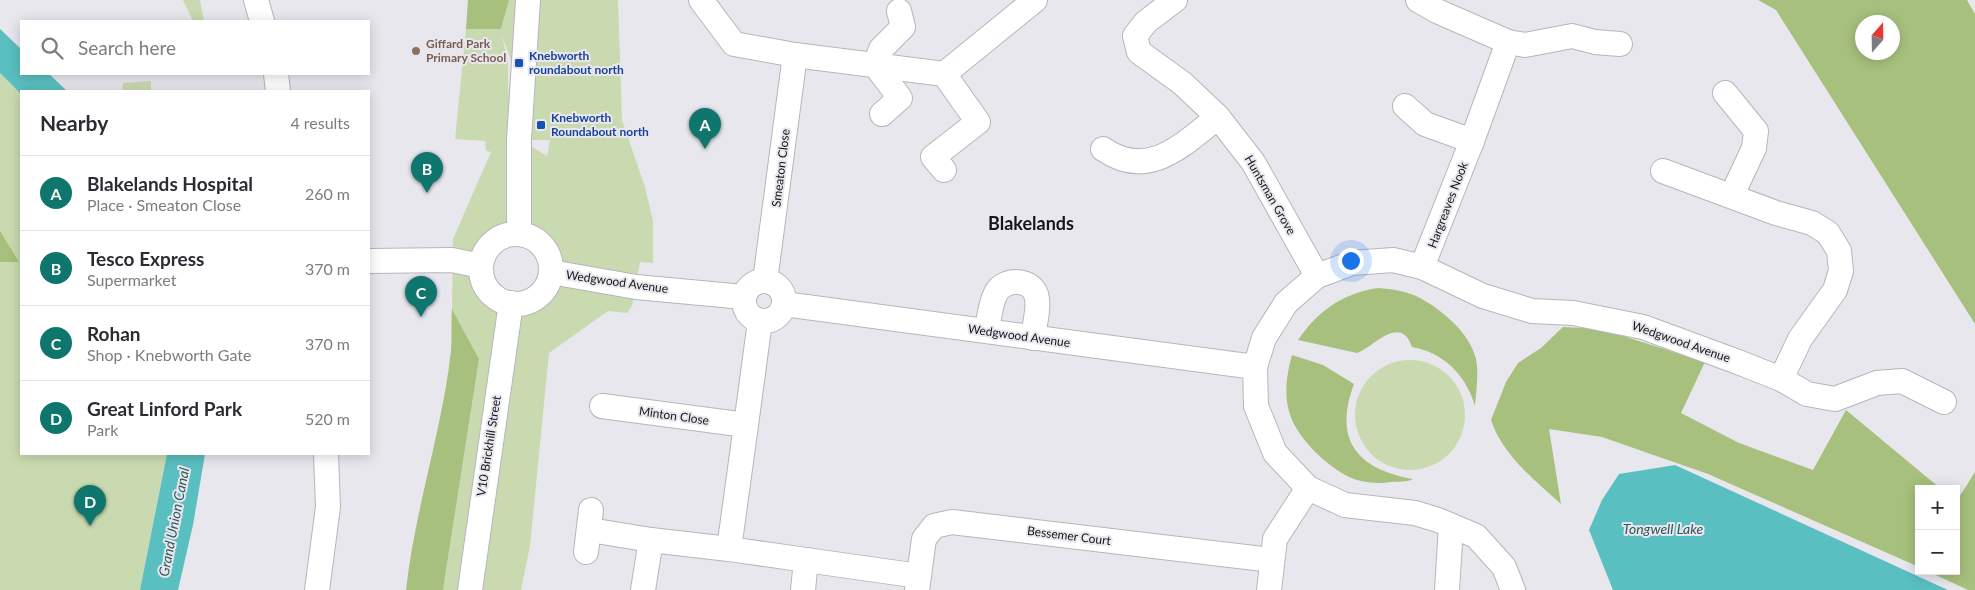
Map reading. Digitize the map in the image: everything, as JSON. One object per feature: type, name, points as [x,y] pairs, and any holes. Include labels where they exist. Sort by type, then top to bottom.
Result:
[{"type":"street","points":[[256,0],[262,20]]},
{"type":"street","points":[[519,234],[519,140],[528,0]]},
{"type":"street","points":[[700,0],[734,44],[795,55],[944,74],[1036,0]]},
{"type":"street","name":"Huntsman Grove","points":[[1175,0],[1146,22],[1135,36],[1139,52],[1182,83],[1218,117],[1254,162],[1317,276]]},
{"type":"street","points":[[1418,0],[1437,11],[1508,42],[1524,44],[1572,36],[1595,42],[1620,44]]},
{"type":"street","points":[[875,65],[880,49],[903,27],[901,4]]},
{"type":"street","name":"Hargreaves Nook","points":[[1422,268],[1472,142],[1508,42]]},
{"type":"street","name":"Smeaton Close","points":[[765,281],[795,55]]},
{"type":"street","points":[[875,65],[900,98],[882,114]]},
{"type":"street","points":[[944,74],[978,122],[934,157],[944,170]]},
{"type":"street","points":[[276,75],[278,90]]},
{"type":"street","points":[[1725,93],[1756,131],[1754,148],[1732,194]]},
{"type":"street","points":[[1405,106],[1425,124],[1472,142]]},
{"type":"street","points":[[1103,149],[1117,158],[1147,161],[1171,154],[1218,117]]},
{"type":"street","points":[[1663,171],[1812,223],[1828,233],[1839,251],[1841,271],[1835,290],[1800,339],[1780,379]]},
{"type":"street","points":[[509,234],[519,234],[528,236],[543,247],[551,263],[551,272],[548,283],[541,294],[531,300],[511,303],[500,300],[488,289],[483,278],[481,266],[484,255],[494,242],[509,234]]},
{"type":"street","points":[[370,261],[452,260],[481,266]]},
{"type":"street","name":"Wedgwood Avenue","points":[[1512,590],[1504,567],[1476,536],[1415,513],[1345,505],[1308,488],[1275,453],[1256,406],[1255,367],[1264,338],[1286,303],[1317,276],[1352,263],[1393,260],[1422,268],[1483,296],[1532,311],[1573,313],[1643,327],[1780,379],[1807,394],[1835,399],[1878,383],[1902,381],[1944,402]]},
{"type":"street","name":"Wedgwood Avenue","points":[[551,272],[636,287],[744,298]]},
{"type":"street","points":[[765,281],[777,286],[781,291],[784,304],[778,316],[773,319],[760,321],[747,313],[744,298],[749,287],[765,281]]},
{"type":"street","points":[[987,331],[998,289],[1006,283],[1022,282],[1030,286],[1038,300],[1033,338]]},
{"type":"street","name":"V10 Brickhill Street","points":[[470,590],[511,303]]},
{"type":"street","name":"Wedgwood Avenue","points":[[784,304],[1255,367]]},
{"type":"street","points":[[729,549],[760,321]]},
{"type":"street","name":"Minton Close","points":[[602,406],[746,425]]},
{"type":"street","points":[[317,590],[328,507],[326,455]]},
{"type":"street","points":[[1269,590],[1275,539],[1308,488]]},
{"type":"street","name":"Bessemer Court","points":[[918,583],[924,539],[934,526],[952,522],[1272,560]]},
{"type":"street","points":[[1447,590],[1451,526]]},
{"type":"street","points":[[589,531],[806,560],[918,583]]},
{"type":"street","points":[[643,590],[651,540]]},
{"type":"street","points":[[803,590],[806,560]]},
{"type":"green space","points":[[183,0],[200,0],[204,20],[193,20]]},
{"type":"green space","points":[[468,0],[509,0],[501,29],[466,29]]},
{"type":"green space","points":[[509,0],[618,0],[622,120],[645,187],[653,221],[653,263],[640,262],[632,306],[627,313],[608,311],[549,353],[530,546],[521,590],[443,590],[479,359],[452,309],[453,239],[491,152],[486,151],[485,141],[455,139],[466,29],[501,29]],"holes":[[[502,36],[512,63],[508,97],[508,62]],[[550,140],[547,156],[522,141]],[[509,234],[526,235],[535,239],[545,250],[550,265],[549,280],[546,287],[533,300],[518,304],[503,299],[490,289],[483,276],[482,260],[490,246]]]},
{"type":"green space","points":[[1758,0],[1967,0],[1975,14],[1975,324],[1776,10]]},
{"type":"green space","points":[[0,73],[20,93],[20,455],[167,455],[140,590],[0,590]]},
{"type":"green space","points":[[151,81],[151,90],[122,90],[123,83]]},
{"type":"green space","points":[[0,231],[19,262],[0,262]]},
{"type":"green space","points":[[1378,288],[1399,291],[1420,298],[1446,316],[1461,331],[1473,349],[1476,359],[1475,406],[1460,376],[1444,360],[1424,350],[1412,347],[1407,337],[1401,333],[1386,335],[1357,353],[1298,340],[1314,320],[1332,305],[1354,294]]},
{"type":"green space","points":[[452,309],[479,359],[443,590],[406,590],[410,560],[447,381],[451,351]]},
{"type":"green space","points":[[1563,327],[1601,329],[1705,362],[1681,413],[1739,443],[1813,470],[1846,410],[1936,485],[1915,485],[1915,565],[1708,474],[1602,437],[1549,429],[1561,504],[1511,456],[1496,433],[1491,420],[1506,382],[1518,363],[1541,348]]},
{"type":"green space","points":[[1292,355],[1323,365],[1354,384],[1348,404],[1346,421],[1349,436],[1355,449],[1364,459],[1377,468],[1413,479],[1380,483],[1359,481],[1332,467],[1316,453],[1296,428],[1287,404],[1286,388]]},
{"type":"green space","points":[[1410,360],[1431,364],[1449,376],[1461,394],[1465,415],[1461,436],[1449,454],[1431,466],[1410,470],[1389,466],[1371,454],[1359,436],[1355,415],[1359,394],[1371,376],[1389,364]]},
{"type":"green space","points":[[1975,472],[1975,590],[1968,590],[1936,575],[1960,575],[1960,496]]},
{"type":"water","points":[[0,29],[20,48],[20,75],[50,75],[66,90],[20,90],[20,93],[0,73]]},
{"type":"water","name":"Grand Union Canal","points":[[167,455],[205,455],[193,525],[178,590],[140,590]]},
{"type":"water","name":"Tongwell Lake","points":[[1675,465],[1948,590],[1613,590],[1589,530],[1602,500],[1619,474]]},
{"type":"place","name":"Giffard Park Primary School","points":[[416,51]]},
{"type":"place","name":"Knebworth roundabout north","points":[[519,63]]},
{"type":"place","name":"Knebworth Roundabout north","points":[[541,125]]},
{"type":"place","name":"Blakelands Hospital","points":[[705,149]]},
{"type":"place","name":"Tesco Express","points":[[427,193]]},
{"type":"place","name":"Rohan","points":[[421,317]]},
{"type":"place","name":"Great Linford Park","points":[[90,526]]},
{"type":"district","name":"Blakelands","points":[[1031,224]]}]
